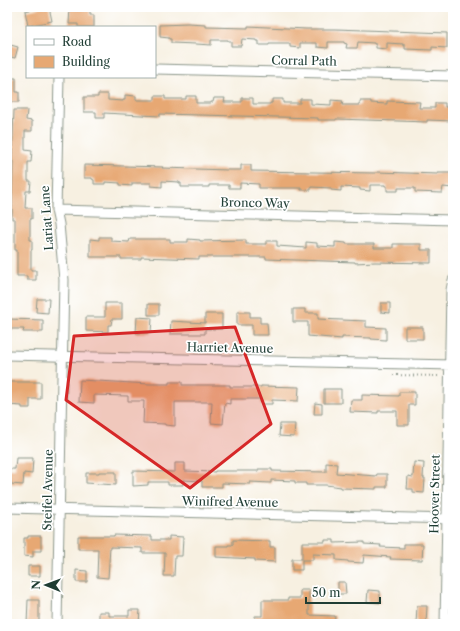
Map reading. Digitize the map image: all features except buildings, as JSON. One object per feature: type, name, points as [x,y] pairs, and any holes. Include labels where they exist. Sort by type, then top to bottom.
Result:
[{"type":"street","name":"Corral Path","points":[[156,69],[453,76]]},
{"type":"street","name":"Lariat Lane","points":[[59,78],[56,210],[59,224],[64,280],[62,357]]},
{"type":"street","name":"Bronco Way","points":[[56,210],[453,220]]},
{"type":"street","name":"Hoover Street","points":[[445,624],[450,519],[451,290],[453,280]]},
{"type":"street","name":"Harriet Avenue","points":[[7,355],[451,365]]},
{"type":"street","name":"Steifel Avenue","points":[[57,624],[62,357]]},
{"type":"street","name":"Winifred Avenue","points":[[7,508],[450,519]]},
{"type":"path","points":[[393,375],[439,376]]},
{"type":"highlighted area","points":[[235,327],[271,424],[190,488],[66,400],[74,336]]}]
